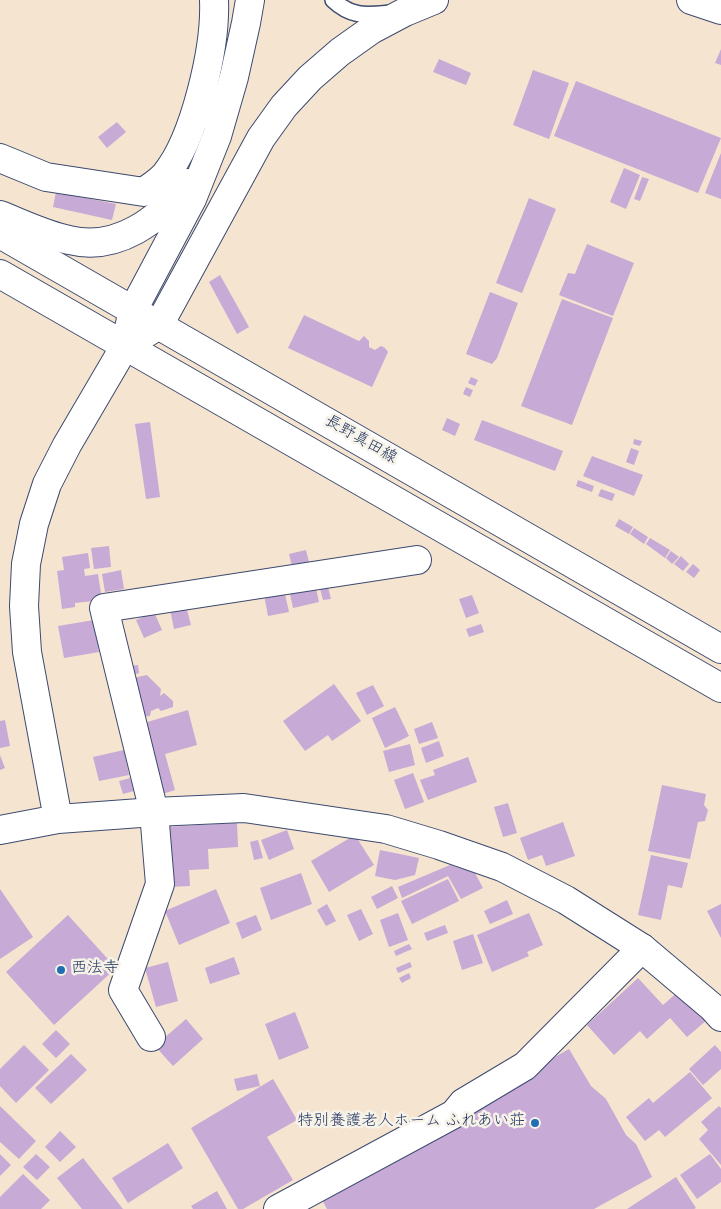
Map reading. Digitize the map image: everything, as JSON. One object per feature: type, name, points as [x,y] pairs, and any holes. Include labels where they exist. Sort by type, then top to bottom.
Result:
[{"type":"main road","points":[[0,158],[46,177],[144,192],[164,176],[186,140],[204,84],[214,14],[214,0]]},
{"type":"main road","points":[[58,820],[27,652],[24,606],[26,564],[34,524],[47,484],[67,445],[125,346],[132,310],[192,199],[217,136],[234,77],[250,0]]},
{"type":"main road","points":[[125,346],[159,325],[261,138],[284,106],[310,78],[340,52],[371,30],[405,12],[434,0]]},
{"type":"main road","points":[[691,0],[721,10]]},
{"type":"main road","points":[[0,215],[70,241],[88,243],[111,240],[128,234],[164,211],[178,196],[193,176],[217,136]]},
{"type":"main road","name":"長野真田線","points":[[0,234],[721,649]]},
{"type":"main road","points":[[0,274],[721,688]]},
{"type":"main road","points":[[151,1037],[123,990],[160,884],[154,812],[104,608],[417,560]]},
{"type":"main road","points":[[0,830],[58,820],[154,812],[244,808],[386,829],[440,845],[502,867],[566,900],[642,948],[712,1006],[721,1018]]},
{"type":"main road","points":[[278,1209],[454,1114],[463,1103],[525,1066],[642,948]]},
{"type":"lane","points":[[332,0],[350,12],[364,15],[405,12]]},
{"type":"building","points":[[721,49],[721,65],[715,63]]},
{"type":"building","points":[[439,59],[471,73],[466,85],[433,72]]},
{"type":"building","points":[[533,70],[569,83],[549,139],[513,125]]},
{"type":"building","points":[[576,81],[721,138],[698,193],[554,136]]},
{"type":"building","points":[[117,122],[126,132],[107,148],[98,137]]},
{"type":"building","points":[[721,153],[721,199],[705,193]]},
{"type":"building","points":[[624,168],[640,175],[626,209],[610,202]]},
{"type":"building","points":[[642,177],[649,179],[640,201],[634,199]]},
{"type":"building","points":[[56,192],[116,204],[112,220],[53,207]]},
{"type":"building","points":[[529,198],[556,209],[522,293],[496,283]]},
{"type":"building","points":[[587,244],[634,263],[613,316],[559,295],[568,273],[575,274]]},
{"type":"building","points":[[220,275],[249,327],[237,334],[209,282]]},
{"type":"building","points":[[490,292],[518,303],[497,358],[492,364],[466,354]]},
{"type":"building","points":[[562,299],[613,318],[572,425],[521,406]]},
{"type":"building","points":[[304,315],[359,341],[364,336],[369,341],[369,347],[375,350],[381,346],[385,348],[388,352],[372,387],[288,348]]},
{"type":"building","points":[[471,377],[478,380],[475,386],[468,383]]},
{"type":"building","points":[[466,387],[473,390],[470,397],[463,394]]},
{"type":"building","points":[[447,418],[460,424],[455,436],[442,430]]},
{"type":"building","points":[[482,420],[563,451],[555,471],[474,440]]},
{"type":"building","points":[[150,422],[160,497],[146,499],[135,424]]},
{"type":"building","points":[[634,439],[642,441],[640,446],[633,444]]},
{"type":"building","points":[[631,448],[639,451],[634,465],[626,462]]},
{"type":"building","points":[[592,456],[643,475],[634,496],[583,476]]},
{"type":"building","points":[[578,480],[594,486],[592,492],[576,486]]},
{"type":"building","points":[[601,489],[615,494],[612,501],[598,496]]},
{"type":"building","points":[[619,519],[633,527],[629,534],[615,526]]},
{"type":"building","points":[[634,528],[648,537],[644,544],[630,534]]},
{"type":"building","points":[[650,538],[670,550],[665,558],[646,544]]},
{"type":"building","points":[[109,546],[111,567],[94,569],[91,548]]},
{"type":"building","points":[[306,550],[310,566],[293,570],[289,554]]},
{"type":"building","points":[[671,551],[679,557],[672,564],[666,558]]},
{"type":"building","points":[[88,553],[90,568],[84,569],[85,576],[98,574],[102,600],[75,603],[75,607],[62,609],[57,571],[64,570],[62,557]]},
{"type":"building","points":[[681,556],[689,564],[683,571],[674,564]]},
{"type":"building","points":[[693,564],[700,570],[694,578],[686,572]]},
{"type":"building","points":[[121,570],[124,589],[105,592],[102,574]]},
{"type":"building","points":[[314,579],[319,602],[293,608],[288,585]]},
{"type":"building","points":[[326,579],[331,599],[323,600],[318,581]]},
{"type":"building","points":[[283,585],[289,612],[268,616],[263,589]]},
{"type":"building","points":[[472,595],[479,613],[466,618],[459,599]]},
{"type":"building","points":[[186,606],[191,625],[174,629],[170,609]]},
{"type":"building","points":[[154,612],[162,630],[144,638],[136,620]]},
{"type":"building","points":[[94,620],[99,652],[64,658],[58,626]]},
{"type":"building","points":[[481,624],[484,632],[469,637],[466,629]]},
{"type":"building","points":[[138,665],[139,673],[132,675],[129,666]]},
{"type":"building","points":[[147,675],[161,689],[160,696],[164,693],[173,701],[173,707],[161,711],[158,708],[151,711],[150,716],[136,717],[129,679]]},
{"type":"building","points":[[334,684],[361,721],[332,741],[328,735],[305,751],[283,721]]},
{"type":"building","points":[[373,685],[384,706],[367,715],[356,693]]},
{"type":"building","points":[[395,707],[409,736],[385,748],[372,718]]},
{"type":"building","points":[[188,710],[197,745],[165,754],[175,790],[156,796],[144,723]]},
{"type":"building","points":[[5,720],[10,746],[0,748],[0,721]]},
{"type":"building","points":[[432,722],[438,738],[419,744],[414,729]]},
{"type":"building","points":[[439,741],[444,756],[426,763],[421,748]]},
{"type":"building","points":[[410,744],[415,765],[389,772],[383,751]]},
{"type":"building","points":[[124,750],[129,775],[99,781],[93,757]]},
{"type":"building","points":[[0,755],[5,768],[0,770]]},
{"type":"building","points":[[468,757],[477,782],[428,800],[420,780],[435,775],[433,770]]},
{"type":"building","points":[[413,773],[424,802],[405,809],[394,780]]},
{"type":"building","points":[[130,778],[134,791],[123,794],[119,781]]},
{"type":"building","points":[[662,785],[706,794],[704,805],[708,810],[705,821],[698,822],[690,859],[648,851]]},
{"type":"building","points":[[508,803],[517,833],[503,837],[494,807]]},
{"type":"building","points":[[563,822],[575,856],[546,866],[542,855],[528,860],[520,838]]},
{"type":"building","points":[[237,823],[238,847],[208,849],[209,869],[189,870],[190,886],[169,887],[165,827]]},
{"type":"building","points":[[287,830],[294,849],[269,860],[261,840]]},
{"type":"building","points":[[355,835],[374,865],[329,892],[311,861]]},
{"type":"building","points":[[258,840],[263,858],[254,860],[250,842]]},
{"type":"building","points":[[380,850],[419,858],[415,875],[395,880],[375,876]]},
{"type":"building","points":[[651,855],[688,863],[682,888],[668,885],[661,920],[638,915]]},
{"type":"building","points":[[450,865],[475,873],[483,888],[461,899],[448,876],[402,898],[398,887]]},
{"type":"building","points":[[301,873],[312,904],[271,920],[260,888]]},
{"type":"building","points":[[448,879],[459,901],[412,924],[401,901]]},
{"type":"building","points":[[392,886],[398,898],[377,909],[371,897]]},
{"type":"building","points":[[0,889],[33,937],[0,959]]},
{"type":"building","points":[[216,889],[230,923],[179,945],[165,911]]},
{"type":"building","points":[[507,900],[513,914],[490,924],[484,911]]},
{"type":"building","points":[[327,904],[336,921],[326,926],[317,910]]},
{"type":"building","points":[[721,904],[721,938],[707,911]]},
{"type":"building","points":[[361,909],[373,934],[359,941],[347,915]]},
{"type":"building","points":[[398,913],[408,940],[389,947],[380,920]]},
{"type":"building","points":[[529,913],[543,945],[527,952],[529,956],[492,972],[477,935]]},
{"type":"building","name":"西法寺","points":[[68,915],[116,968],[54,1025],[6,972]]},
{"type":"building","points":[[256,915],[262,930],[242,939],[236,923]]},
{"type":"building","points":[[445,925],[448,933],[427,941],[424,933]]},
{"type":"building","points":[[473,934],[483,963],[462,970],[453,941]]},
{"type":"building","points":[[409,944],[412,949],[396,956],[394,951]]},
{"type":"building","points":[[234,957],[240,974],[210,984],[205,968]]},
{"type":"building","points":[[168,962],[178,1001],[156,1007],[145,968]]},
{"type":"building","points":[[410,962],[412,967],[398,973],[396,968]]},
{"type":"building","points":[[409,973],[411,978],[402,983],[399,978]]},
{"type":"building","points":[[638,978],[663,1005],[680,990],[707,1020],[687,1037],[670,1018],[647,1039],[640,1031],[614,1055],[587,1025]]},
{"type":"building","points":[[295,1012],[309,1048],[279,1060],[265,1024]]},
{"type":"building","points":[[186,1019],[203,1039],[173,1066],[155,1046]]},
{"type":"building","points":[[56,1030],[70,1044],[56,1058],[42,1044]]},
{"type":"building","points":[[24,1045],[49,1070],[16,1103],[0,1086],[0,1069]]},
{"type":"building","points":[[715,1045],[721,1052],[721,1069],[703,1085],[689,1069]]},
{"type":"building","name":"特別養護老人ホーム ふれあい荘","points":[[569,1049],[591,1086],[606,1099],[626,1135],[636,1144],[652,1177],[594,1209],[327,1209],[321,1198],[469,1106]]},
{"type":"building","points":[[71,1054],[87,1070],[51,1104],[35,1088]]},
{"type":"building","points":[[690,1072],[712,1098],[665,1137],[659,1130],[645,1141],[626,1117],[649,1098],[653,1103]]},
{"type":"building","points":[[257,1074],[260,1086],[237,1091],[234,1079]]},
{"type":"building","points":[[273,1079],[297,1120],[267,1137],[293,1180],[243,1209],[238,1209],[191,1128]]},
{"type":"building","points":[[0,1106],[36,1141],[19,1159],[0,1142]]},
{"type":"building","points":[[719,1106],[721,1108],[721,1165],[699,1139],[708,1130],[701,1122]]},
{"type":"building","points":[[60,1131],[76,1147],[60,1162],[45,1147]]},
{"type":"building","points":[[168,1143],[183,1168],[128,1203],[112,1178]]},
{"type":"building","points":[[0,1154],[11,1165],[0,1176]]},
{"type":"building","points":[[36,1154],[50,1167],[37,1180],[23,1167]]},
{"type":"building","points":[[710,1154],[721,1169],[721,1182],[697,1199],[680,1175]]},
{"type":"building","points":[[83,1158],[123,1209],[82,1209],[57,1178]]},
{"type":"building","points":[[23,1174],[50,1200],[41,1209],[0,1209],[0,1197]]},
{"type":"building","points":[[676,1177],[696,1208],[627,1209]]},
{"type":"building","points":[[217,1191],[227,1209],[193,1209],[191,1206]]},
{"type":"place","name":"西法寺","points":[[61,970]]},
{"type":"place","name":"特別養護老人ホーム ふれあい荘","points":[[535,1123]]}]
